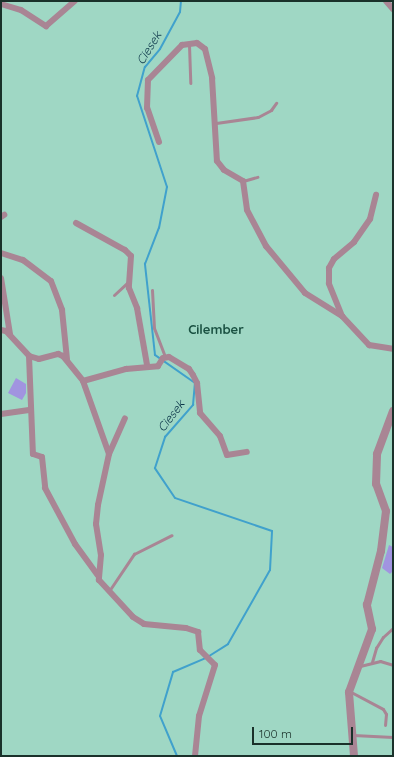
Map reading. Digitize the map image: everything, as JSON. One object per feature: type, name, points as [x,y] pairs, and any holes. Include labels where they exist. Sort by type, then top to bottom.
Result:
[{"type":"street","points":[[1,4],[22,10],[46,26],[75,1]]},
{"type":"street","points":[[386,1],[393,10]]},
{"type":"street","points":[[159,142],[146,108],[147,84],[182,45],[189,42],[197,43],[203,47],[209,62],[216,123],[215,148],[217,161],[224,170],[243,181],[247,210],[276,260],[305,293],[342,316],[369,345],[393,349]]},
{"type":"street","points":[[342,316],[329,283],[329,268],[334,259],[354,242],[370,219],[376,195]]},
{"type":"street","points":[[76,223],[127,252],[132,261],[128,282],[137,308],[147,365]]},
{"type":"street","points":[[1,253],[23,260],[51,281],[64,321],[67,359]]},
{"type":"street","points":[[1,278],[10,336]]},
{"type":"street","points":[[1,330],[10,336],[29,356],[39,358],[58,354],[67,359],[83,381],[110,454]]},
{"type":"street","points":[[29,356],[33,454],[42,457],[45,488],[75,544],[108,592],[144,624],[196,630],[200,634],[199,647],[203,654],[216,665],[198,721],[195,756]]},
{"type":"street","points":[[83,381],[147,365],[159,365],[164,357],[189,369],[193,375],[197,383],[200,413],[220,436],[227,455],[246,452]]},
{"type":"street","points":[[1,414],[31,410]]},
{"type":"street","points":[[354,756],[351,735],[349,692],[372,629],[367,605],[381,551],[386,511],[376,484],[377,454],[393,411]]},
{"type":"street","points":[[98,576],[101,555],[97,530],[98,505],[110,454],[125,418]]},
{"type":"lane","points":[[189,42],[190,83]]},
{"type":"lane","points":[[216,123],[258,117],[272,110],[276,103]]},
{"type":"lane","points":[[243,181],[257,177]]},
{"type":"lane","points":[[114,295],[128,282]]},
{"type":"lane","points":[[152,290],[154,328],[164,357]]},
{"type":"lane","points":[[108,592],[134,554],[172,535]]},
{"type":"lane","points":[[372,662],[376,648],[383,637],[393,628]]},
{"type":"lane","points":[[359,666],[380,661],[393,665]]},
{"type":"lane","points":[[349,692],[383,709],[386,714],[385,725]]},
{"type":"lane","points":[[351,735],[393,737]]},
{"type":"building","points":[[16,378],[26,384],[26,393],[22,400],[8,393]]},
{"type":"building","points":[[389,545],[393,547],[393,571],[390,574],[382,568]]},
{"type":"waterway","name":"Ciesek","points":[[177,756],[160,716],[173,672],[206,658],[228,644],[270,570],[272,531],[175,498],[155,468],[165,437],[193,405],[195,383],[155,355],[145,264],[159,228],[167,187],[137,96],[145,67],[160,49],[180,12],[181,1]]},
{"type":"district","name":"Cilember","points":[[216,329]]}]
